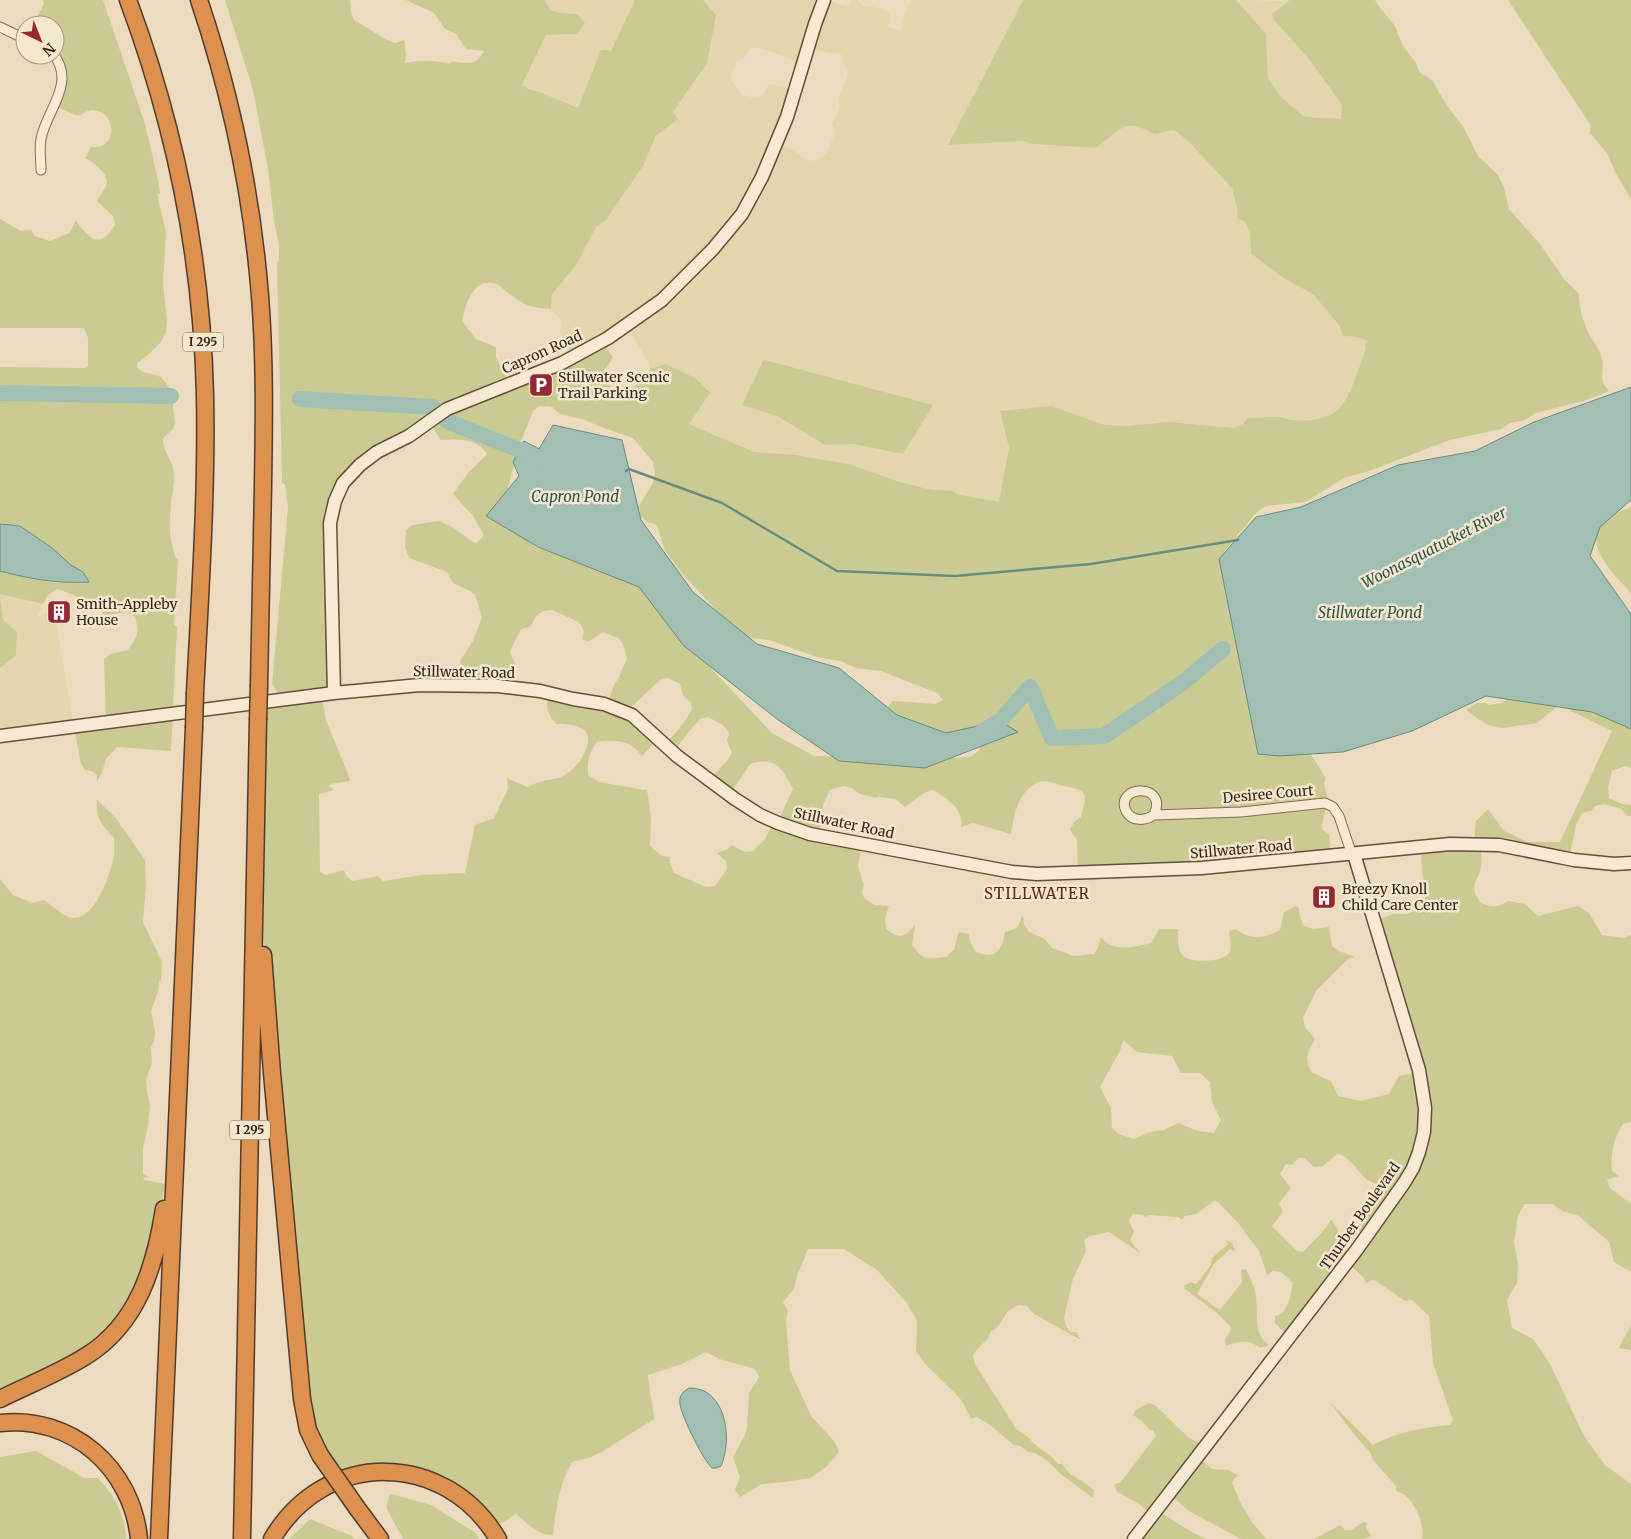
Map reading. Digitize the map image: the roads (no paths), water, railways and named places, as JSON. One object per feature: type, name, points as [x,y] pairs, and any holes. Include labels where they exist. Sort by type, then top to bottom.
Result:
[{"type":"highway","name":"I 295","points":[[128,0],[154,74],[176,158],[186,206],[199,301],[205,388],[205,454],[159,1539]]},
{"type":"highway","name":"I 295","points":[[199,0],[221,72],[236,135],[248,199],[260,295],[264,394],[242,1539]]},
{"type":"highway","points":[[256,840],[272,1073],[302,1399],[308,1430],[320,1456],[380,1539]]},
{"type":"highway","points":[[0,1399],[93,1352],[113,1334],[132,1310],[144,1289],[157,1249],[176,1130]]},
{"type":"highway","points":[[0,1424],[24,1423],[53,1429],[75,1438],[96,1453],[113,1471],[129,1498],[136,1519],[138,1539]]},
{"type":"highway","points":[[272,1539],[303,1500],[317,1491],[352,1476],[383,1472],[415,1475],[451,1490],[475,1509],[498,1539]]},
{"type":"street","name":"Capron Road","points":[[334,693],[330,523],[334,501],[344,483],[360,465],[377,452],[409,436],[448,409],[562,363],[608,338],[662,300],[708,255],[742,214],[762,177],[787,117],[814,24],[824,0]]},
{"type":"street","points":[[0,27],[15,34]]},
{"type":"street","points":[[41,170],[41,139],[55,106],[61,83],[61,69],[59,65]]},
{"type":"street","name":"Stillwater Road","points":[[0,736],[334,693],[420,685],[498,686],[540,691],[604,704],[632,715],[677,756],[735,799],[760,815],[778,823],[810,834],[1012,872],[1045,874],[1202,868],[1450,844],[1485,844],[1584,861],[1614,864],[1631,863]]},
{"type":"street","name":"Desiree Court","points":[[1154,815],[1241,812],[1325,803],[1333,807],[1339,816],[1353,854]]},
{"type":"street","name":"Thurber Boulevard","points":[[1134,1539],[1358,1248],[1404,1183],[1413,1168],[1419,1152],[1424,1132],[1425,1108],[1419,1070],[1353,854]]},
{"type":"water","name":"Stillwater Pond","points":[[1631,387],[1631,500],[1600,527],[1590,556],[1631,614],[1631,729],[1592,712],[1486,696],[1412,731],[1343,752],[1279,756],[1258,754],[1219,559],[1256,517],[1301,507],[1398,465],[1475,451],[1534,422]]},
{"type":"water","name":"Capron Pond","points":[[553,425],[622,440],[641,520],[693,592],[757,644],[839,668],[897,715],[946,733],[1000,721],[1018,732],[925,768],[839,761],[777,719],[684,646],[639,587],[538,547],[486,516],[519,476],[513,462],[524,441],[539,449]]},
{"type":"water","points":[[0,524],[20,526],[83,572],[89,582],[44,580],[0,571]]},
{"type":"water","points":[[689,1388],[701,1390],[711,1396],[719,1405],[723,1416],[726,1429],[725,1455],[721,1466],[716,1468],[712,1468],[703,1456],[681,1410],[681,1396]]},
{"type":"waterway","name":"Woonasquatucket River","points":[[0,393],[171,396]]},
{"type":"waterway","name":"Woonasquatucket River","points":[[300,399],[432,407],[447,421],[519,450],[537,463]]},
{"type":"waterway","points":[[626,471],[629,469],[722,503],[837,571],[955,576],[1091,564],[1238,540]]},
{"type":"waterway","name":"Woonasquatucket River","points":[[983,731],[1000,721],[1030,687],[1052,738],[1104,736],[1181,684],[1223,649]]},
{"type":"place","name":"Stillwater Scenic Trail Parking","points":[[541,385]]},
{"type":"place","name":"Smith-Appleby House","points":[[59,612]]},
{"type":"place","name":"Breezy Knoll Child Care Center","points":[[1324,897]]},
{"type":"district","name":"STILLWATER","points":[[1037,894]]}]
